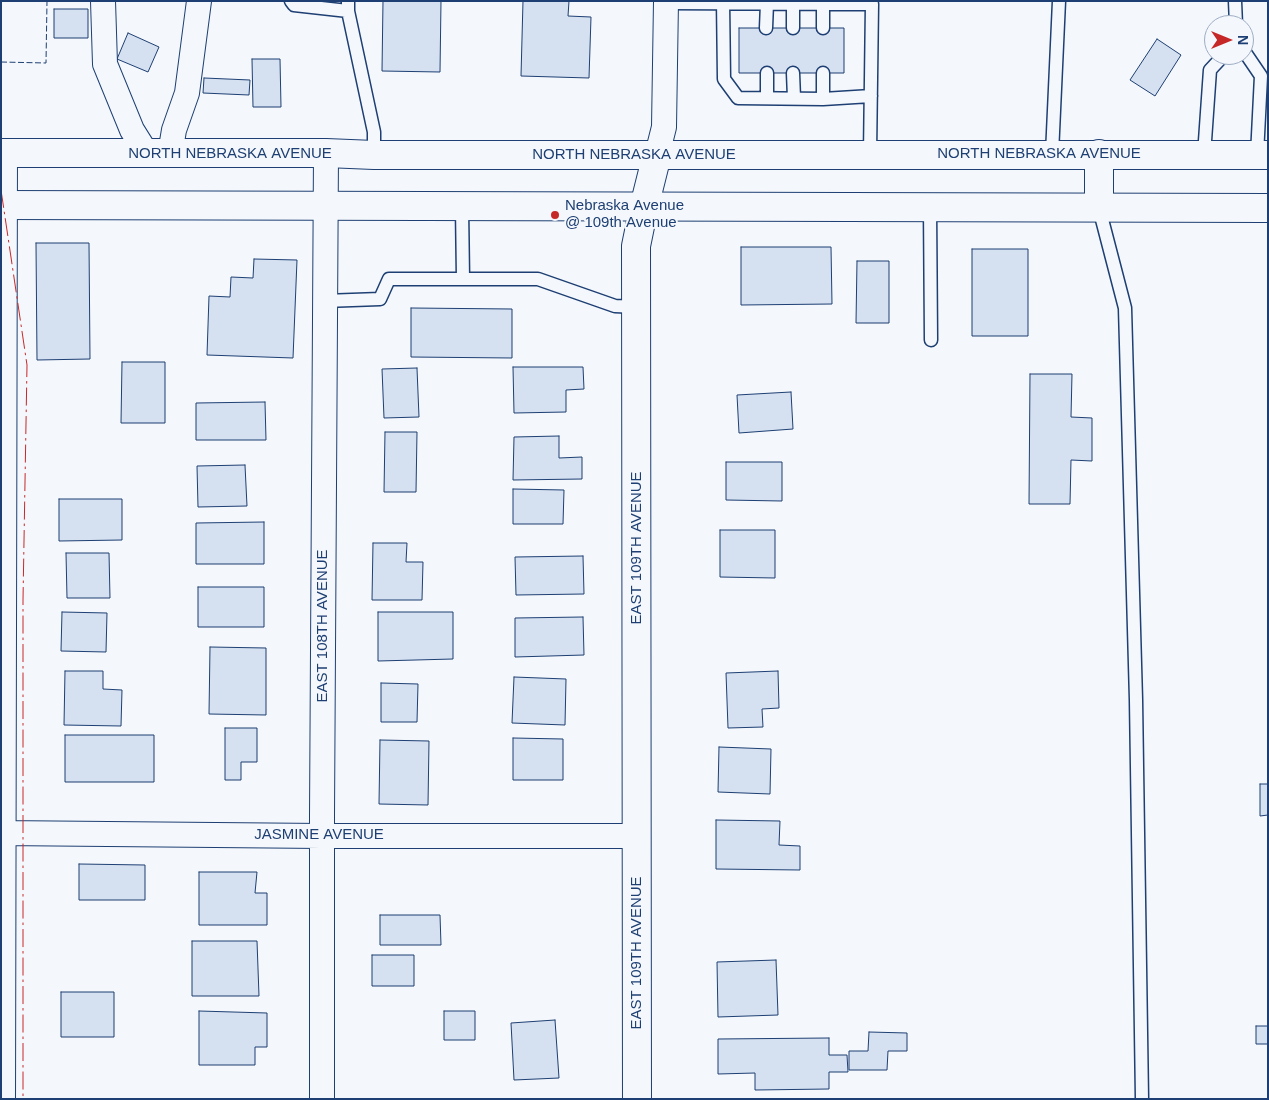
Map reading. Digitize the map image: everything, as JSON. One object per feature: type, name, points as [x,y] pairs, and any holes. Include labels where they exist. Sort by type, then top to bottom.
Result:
[{"type":"main road","name":"NORTH NEBRASKA AVENUE","points":[[3,153],[1262,155]]},
{"type":"main road","points":[[1099,154],[1099,208]]},
{"type":"main road","name":"EAST 109TH AVENUE","points":[[637,1099],[636,246],[657,155]]},
{"type":"main road","points":[[3,205],[1268,208]]},
{"type":"street","points":[[103,1],[105,64],[132,130],[158,154],[174,130],[187,93],[199,1]]},
{"type":"street","name":"EAST 109TH AVENUE","points":[[657,155],[664,126],[666,2]]},
{"type":"street","points":[[3,153],[3,1099]]},
{"type":"street","name":"EAST 108TH AVENUE","points":[[322,1099],[326,153]]},
{"type":"street","name":"JASMINE AVENUE","points":[[2,833],[637,836]]},
{"type":"lane","points":[[290,1],[294,5],[348,6],[371,112],[374,132],[374,155]]},
{"type":"lane","points":[[1052,154],[1060,1]]},
{"type":"lane","points":[[1235,1],[1236,15]]},
{"type":"lane","points":[[666,2],[872,4],[870,154]]},
{"type":"lane","points":[[723,2],[724,79],[738,98],[823,99],[871,96]]},
{"type":"lane","points":[[766,28],[767,3]]},
{"type":"lane","points":[[793,3],[793,28]]},
{"type":"lane","points":[[823,3],[823,28]]},
{"type":"lane","points":[[1204,155],[1210,70],[1215,65]]},
{"type":"lane","points":[[1254,65],[1261,76],[1262,155]]},
{"type":"lane","points":[[767,73],[767,97]]},
{"type":"lane","points":[[793,73],[794,98]]},
{"type":"lane","points":[[823,73],[823,99]]},
{"type":"lane","points":[[462,207],[462,279]]},
{"type":"lane","points":[[930,207],[931,340]]},
{"type":"lane","points":[[1099,208],[1125,308],[1136,700],[1142,1099]]},
{"type":"lane","points":[[324,301],[380,298],[389,279],[538,279],[615,306],[636,307]]},
{"type":"building","points":[[383,1],[441,1],[440,72],[382,71]]},
{"type":"building","points":[[523,1],[569,1],[568,16],[591,17],[589,78],[521,76]]},
{"type":"building","points":[[54,9],[88,9],[88,38],[54,38]]},
{"type":"building","points":[[739,28],[844,28],[844,73],[739,73]]},
{"type":"building","points":[[128,33],[159,47],[148,72],[117,59]]},
{"type":"building","points":[[1157,39],[1181,55],[1155,96],[1130,80]]},
{"type":"building","points":[[252,59],[280,59],[281,107],[253,107]]},
{"type":"building","points":[[204,78],[250,80],[249,95],[203,93]]},
{"type":"building","points":[[36,243],[89,243],[90,359],[37,360]]},
{"type":"building","points":[[741,247],[831,247],[832,304],[741,305]]},
{"type":"building","points":[[972,249],[1028,249],[1028,336],[972,336]]},
{"type":"building","points":[[254,259],[297,260],[293,358],[207,355],[209,296],[230,297],[231,277],[253,278]]},
{"type":"building","points":[[857,261],[889,261],[889,323],[856,323]]},
{"type":"building","points":[[411,308],[512,309],[512,358],[411,357]]},
{"type":"building","points":[[122,362],[165,362],[165,423],[121,423]]},
{"type":"building","points":[[513,367],[583,367],[584,389],[566,390],[566,412],[514,413]]},
{"type":"building","points":[[417,368],[419,417],[384,418],[382,369]]},
{"type":"building","points":[[1030,374],[1072,374],[1071,417],[1092,418],[1092,461],[1071,460],[1070,504],[1029,504]]},
{"type":"building","points":[[791,392],[793,429],[739,433],[737,395]]},
{"type":"building","points":[[265,402],[266,440],[196,440],[196,403]]},
{"type":"building","points":[[385,432],[417,432],[416,492],[384,492]]},
{"type":"building","points":[[559,436],[559,458],[582,457],[582,479],[513,480],[514,437]]},
{"type":"building","points":[[726,462],[782,462],[782,501],[726,500]]},
{"type":"building","points":[[245,465],[247,506],[198,507],[197,466]]},
{"type":"building","points":[[513,489],[564,490],[563,524],[513,524]]},
{"type":"building","points":[[59,499],[122,499],[122,540],[59,541]]},
{"type":"building","points":[[264,522],[264,564],[196,564],[196,523]]},
{"type":"building","points":[[720,530],[775,530],[775,578],[720,577]]},
{"type":"building","points":[[373,543],[407,543],[406,562],[423,562],[422,600],[372,600]]},
{"type":"building","points":[[66,553],[109,553],[110,598],[67,598]]},
{"type":"building","points":[[583,556],[584,594],[516,595],[515,557]]},
{"type":"building","points":[[198,587],[264,587],[264,627],[198,627]]},
{"type":"building","points":[[62,612],[107,613],[106,652],[61,651]]},
{"type":"building","points":[[378,612],[453,612],[453,659],[378,661]]},
{"type":"building","points":[[583,617],[584,655],[515,657],[515,618]]},
{"type":"building","points":[[210,647],[266,648],[266,715],[209,714]]},
{"type":"building","points":[[65,671],[103,671],[103,689],[122,690],[121,726],[64,725]]},
{"type":"building","points":[[778,671],[779,708],[762,709],[763,727],[728,728],[726,673]]},
{"type":"building","points":[[514,677],[566,679],[565,725],[512,723]]},
{"type":"building","points":[[381,683],[418,684],[417,722],[381,722]]},
{"type":"building","points":[[225,728],[257,728],[257,762],[241,762],[241,780],[225,780]]},
{"type":"building","points":[[65,735],[154,735],[154,782],[65,782]]},
{"type":"building","points":[[513,738],[563,739],[563,780],[513,780]]},
{"type":"building","points":[[380,740],[429,741],[428,805],[379,804]]},
{"type":"building","points":[[719,747],[771,749],[770,794],[718,792]]},
{"type":"building","points":[[1260,784],[1268,784],[1268,815],[1260,816]]},
{"type":"building","points":[[716,820],[780,821],[779,845],[800,846],[800,870],[716,869]]},
{"type":"building","points":[[79,864],[145,865],[145,900],[79,900]]},
{"type":"building","points":[[199,872],[257,872],[255,893],[267,893],[267,925],[199,925]]},
{"type":"building","points":[[380,915],[440,915],[441,945],[380,945]]},
{"type":"building","points":[[192,941],[257,941],[259,996],[192,996]]},
{"type":"building","points":[[372,955],[414,955],[414,986],[372,986]]},
{"type":"building","points":[[776,960],[778,1015],[718,1017],[717,962]]},
{"type":"building","points":[[61,992],[114,992],[114,1037],[61,1037]]},
{"type":"building","points":[[199,1011],[267,1013],[267,1047],[255,1047],[255,1065],[199,1065]]},
{"type":"building","points":[[444,1011],[475,1011],[475,1040],[444,1040]]},
{"type":"building","points":[[555,1020],[559,1078],[514,1080],[511,1023]]},
{"type":"building","points":[[1256,1026],[1268,1026],[1268,1044],[1256,1044]]},
{"type":"building","points":[[869,1032],[907,1033],[907,1051],[888,1051],[887,1070],[849,1070],[849,1051],[868,1051]]},
{"type":"building","points":[[829,1038],[829,1055],[847,1055],[848,1072],[829,1072],[829,1089],[755,1090],[755,1073],[718,1074],[718,1039]]},
{"type":"fence","points":[[1,62],[46,63],[47,1]]},
{"type":"power","points":[[1,190],[27,365],[23,600],[23,1099]]},
{"type":"place","name":"Nebraska Avenue @ 109th Avenue","points":[[555,215]]}]
